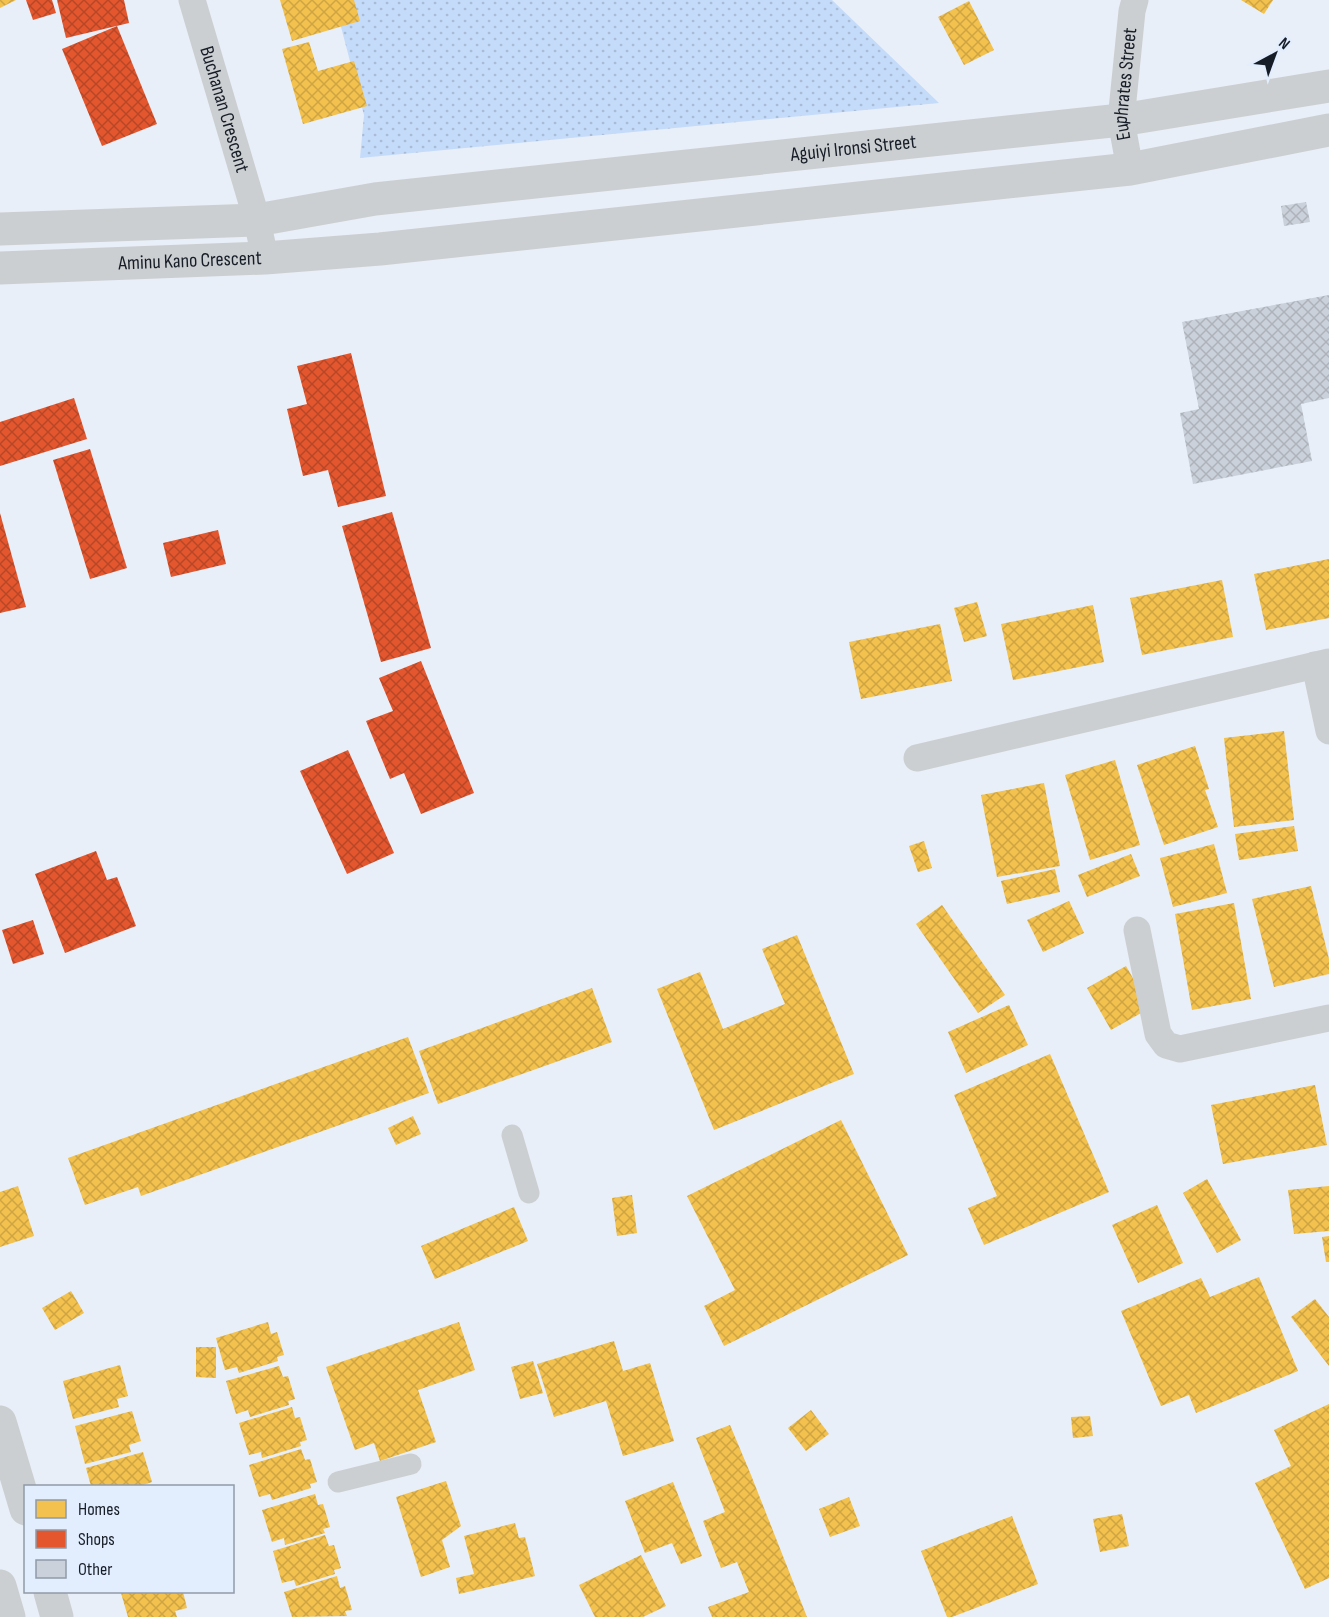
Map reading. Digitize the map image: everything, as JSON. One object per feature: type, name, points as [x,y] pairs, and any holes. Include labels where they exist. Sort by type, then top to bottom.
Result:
[{"type":"main road","name":"Aguiyi Ironsi Street","points":[[375,199],[1121,120],[1329,86]]},
{"type":"main road","points":[[1130,169],[1329,130]]},
{"type":"main road","name":"Aminu Kano Crescent","points":[[0,268],[265,258],[380,249],[1130,169]]},
{"type":"main road","name":"Aminu Kano Crescent","points":[[0,229],[257,220],[375,199]]},
{"type":"main road","points":[[0,1422],[24,1502]]},
{"type":"main road","points":[[0,1587],[9,1617]]},
{"type":"main road","points":[[50,1593],[57,1617]]},
{"type":"street","name":"Buchanan Crescent","points":[[192,0],[257,220],[265,258]]},
{"type":"street","name":"Euphrates Street","points":[[1130,169],[1121,120],[1135,0]]},
{"type":"street","points":[[917,758],[1322,664],[1329,731]]},
{"type":"street","points":[[1137,930],[1158,1034],[1166,1045],[1180,1049],[1329,1018]]},
{"type":"street","points":[[512,1135],[529,1193]]},
{"type":"street","points":[[338,1482],[411,1464]]},
{"type":"shaded area","points":[[334,0],[832,0],[939,103],[360,158],[364,115]]},
{"type":"building: Homes","points":[[0,0],[16,0],[0,8]]},
{"type":"building: Homes","points":[[280,0],[354,0],[360,21],[292,41]]},
{"type":"building: Homes","points":[[1241,0],[1273,0],[1264,14]]},
{"type":"building: Homes","points":[[969,1],[994,50],[964,65],[938,17]]},
{"type":"building: Homes","points":[[309,42],[318,71],[354,61],[367,106],[303,124],[282,49]]},
{"type":"building: Homes","points":[[1329,559],[1329,618],[1266,630],[1254,574]]},
{"type":"building: Homes","points":[[1222,580],[1233,637],[1142,655],[1130,598]]},
{"type":"building: Homes","points":[[977,602],[987,636],[964,642],[954,608]]},
{"type":"building: Homes","points":[[1093,605],[1104,662],[1013,680],[1001,624]]},
{"type":"building: Homes","points":[[940,624],[952,681],[861,699],[849,642]]},
{"type":"building: Homes","points":[[1284,731],[1294,820],[1234,827],[1224,738]]},
{"type":"building: Homes","points":[[1195,746],[1209,789],[1205,790],[1218,827],[1164,845],[1137,765]]},
{"type":"building: Homes","points":[[1115,760],[1140,845],[1090,860],[1065,775]]},
{"type":"building: Homes","points":[[1044,783],[1060,866],[997,877],[981,795]]},
{"type":"building: Homes","points":[[1294,826],[1298,851],[1239,860],[1235,834]]},
{"type":"building: Homes","points":[[924,841],[932,868],[918,872],[909,846]]},
{"type":"building: Homes","points":[[1214,844],[1227,893],[1173,907],[1160,858]]},
{"type":"building: Homes","points":[[1131,854],[1140,876],[1087,897],[1078,875]]},
{"type":"building: Homes","points":[[1055,869],[1060,892],[1007,904],[1001,881]]},
{"type":"building: Homes","points":[[1311,886],[1329,959],[1329,974],[1274,987],[1252,899]]},
{"type":"building: Homes","points":[[1069,901],[1084,933],[1043,952],[1027,920]]},
{"type":"building: Homes","points":[[1234,903],[1251,999],[1192,1010],[1175,914]]},
{"type":"building: Homes","points":[[942,905],[1005,995],[978,1013],[916,924]]},
{"type":"building: Homes","points":[[797,935],[854,1074],[714,1130],[657,989],[700,972],[723,1029],[785,1004],[762,949]]},
{"type":"building: Homes","points":[[1126,966],[1150,1008],[1111,1030],[1087,988]]},
{"type":"building: Homes","points":[[592,988],[612,1042],[438,1104],[419,1051]]},
{"type":"building: Homes","points":[[1009,1005],[1028,1045],[966,1073],[948,1032]]},
{"type":"building: Homes","points":[[408,1037],[429,1093],[141,1196],[138,1187],[85,1205],[68,1158]]},
{"type":"building: Homes","points":[[1050,1054],[1109,1192],[984,1245],[968,1208],[997,1196],[954,1095]]},
{"type":"building: Homes","points":[[1315,1085],[1327,1145],[1223,1164],[1211,1105]]},
{"type":"building: Homes","points":[[413,1116],[421,1134],[396,1145],[388,1128]]},
{"type":"building: Homes","points":[[841,1120],[908,1255],[724,1346],[704,1306],[735,1290],[687,1196]]},
{"type":"building: Homes","points":[[1207,1179],[1241,1240],[1217,1253],[1183,1193]]},
{"type":"building: Homes","points":[[18,1186],[34,1236],[0,1247],[0,1192]]},
{"type":"building: Homes","points":[[1329,1186],[1329,1231],[1294,1234],[1288,1190]]},
{"type":"building: Homes","points":[[632,1195],[637,1233],[617,1236],[612,1198]]},
{"type":"building: Homes","points":[[1157,1205],[1183,1263],[1138,1283],[1112,1225]]},
{"type":"building: Homes","points":[[514,1207],[528,1241],[435,1279],[421,1246]]},
{"type":"building: Homes","points":[[1329,1236],[1329,1262],[1326,1262],[1322,1237]]},
{"type":"building: Homes","points":[[1259,1277],[1298,1371],[1196,1413],[1189,1395],[1161,1406],[1121,1311],[1201,1278],[1210,1297]]},
{"type":"building: Homes","points":[[71,1291],[84,1313],[55,1330],[42,1308]]},
{"type":"building: Homes","points":[[1315,1299],[1329,1317],[1329,1366],[1291,1317]]},
{"type":"building: Homes","points":[[268,1322],[271,1334],[277,1332],[284,1355],[277,1357],[278,1361],[239,1373],[237,1367],[225,1370],[216,1338]]},
{"type":"building: Homes","points":[[459,1322],[475,1370],[418,1390],[436,1442],[380,1461],[374,1443],[355,1450],[326,1367]]},
{"type":"building: Homes","points":[[614,1341],[623,1371],[650,1363],[674,1441],[623,1456],[606,1401],[554,1417],[537,1364]]},
{"type":"building: Homes","points":[[196,1347],[216,1347],[216,1378],[196,1377]]},
{"type":"building: Homes","points":[[533,1361],[543,1393],[520,1399],[511,1367]]},
{"type":"building: Homes","points":[[120,1365],[128,1396],[117,1399],[119,1407],[73,1419],[63,1381]]},
{"type":"building: Homes","points":[[279,1366],[283,1377],[288,1376],[295,1399],[288,1401],[289,1405],[250,1417],[248,1410],[236,1414],[226,1381]]},
{"type":"building: Homes","points":[[1329,1404],[1329,1578],[1305,1589],[1255,1483],[1291,1466],[1274,1430]]},
{"type":"building: Homes","points":[[292,1407],[295,1418],[300,1417],[307,1440],[300,1442],[301,1446],[262,1458],[261,1452],[249,1455],[239,1423]]},
{"type":"building: Homes","points":[[811,1410],[829,1434],[806,1451],[788,1428]]},
{"type":"building: Homes","points":[[132,1411],[141,1441],[129,1445],[131,1452],[85,1464],[75,1426]]},
{"type":"building: Homes","points":[[1090,1416],[1093,1436],[1073,1438],[1071,1417]]},
{"type":"building: Homes","points":[[730,1425],[807,1617],[712,1617],[708,1607],[749,1592],[737,1562],[721,1568],[703,1521],[725,1512],[696,1438]]},
{"type":"building: Homes","points":[[301,1449],[305,1460],[310,1459],[317,1482],[310,1484],[311,1488],[272,1500],[270,1494],[259,1497],[249,1465]]},
{"type":"building: Homes","points":[[143,1452],[152,1482],[143,1485],[91,1485],[86,1468]]},
{"type":"building: Homes","points":[[446,1481],[461,1526],[442,1540],[450,1567],[421,1577],[396,1497]]},
{"type":"building: Homes","points":[[673,1482],[702,1556],[681,1564],[672,1543],[645,1553],[625,1501]]},
{"type":"building: Homes","points":[[315,1494],[318,1505],[323,1504],[330,1527],[323,1529],[325,1533],[285,1545],[284,1538],[272,1542],[262,1510]]},
{"type":"building: Homes","points":[[849,1497],[860,1526],[830,1537],[819,1509]]},
{"type":"building: Homes","points":[[1122,1514],[1129,1546],[1100,1552],[1093,1519]]},
{"type":"building: Homes","points":[[1012,1516],[1038,1584],[947,1617],[921,1551]]},
{"type":"building: Homes","points":[[515,1523],[519,1538],[525,1537],[535,1576],[459,1594],[456,1578],[474,1574],[464,1536]]},
{"type":"building: Homes","points":[[325,1535],[329,1546],[334,1545],[341,1568],[334,1570],[335,1574],[296,1586],[294,1580],[282,1583],[273,1551]]},
{"type":"building: Homes","points":[[641,1555],[666,1606],[643,1617],[595,1617],[579,1585]]},
{"type":"building: Homes","points":[[337,1576],[340,1588],[345,1586],[352,1610],[345,1611],[347,1616],[292,1617],[284,1592]]},
{"type":"building: Homes","points":[[121,1593],[183,1593],[187,1608],[175,1611],[177,1617],[128,1617]]},
{"type":"building: Shops","points":[[26,0],[52,0],[56,13],[33,20]]},
{"type":"building: Shops","points":[[57,0],[124,0],[129,23],[66,38]]},
{"type":"building: Shops","points":[[117,26],[157,124],[102,146],[62,49]]},
{"type":"building: Shops","points":[[351,353],[386,496],[338,507],[328,470],[303,476],[287,409],[307,404],[297,366]]},
{"type":"building: Shops","points":[[74,398],[87,439],[0,466],[0,422]]},
{"type":"building: Shops","points":[[90,449],[127,568],[90,579],[53,460]]},
{"type":"building: Shops","points":[[392,512],[431,648],[381,662],[342,526]]},
{"type":"building: Shops","points":[[0,513],[26,607],[0,613]]},
{"type":"building: Shops","points":[[218,530],[226,564],[171,577],[163,543]]},
{"type":"building: Shops","points":[[421,661],[474,793],[421,814],[404,773],[390,779],[366,721],[393,711],[379,678]]},
{"type":"building: Shops","points":[[348,750],[394,853],[347,874],[300,771]]},
{"type":"building: Shops","points":[[96,851],[107,880],[117,877],[136,926],[65,953],[35,874]]},
{"type":"building: Shops","points":[[33,920],[44,954],[13,964],[2,930]]},
{"type":"building: Other","points":[[1306,202],[1310,222],[1284,226],[1281,206]]},
{"type":"building: Other","points":[[1329,295],[1329,398],[1301,404],[1312,461],[1193,484],[1180,413],[1199,409],[1182,322]]}]
